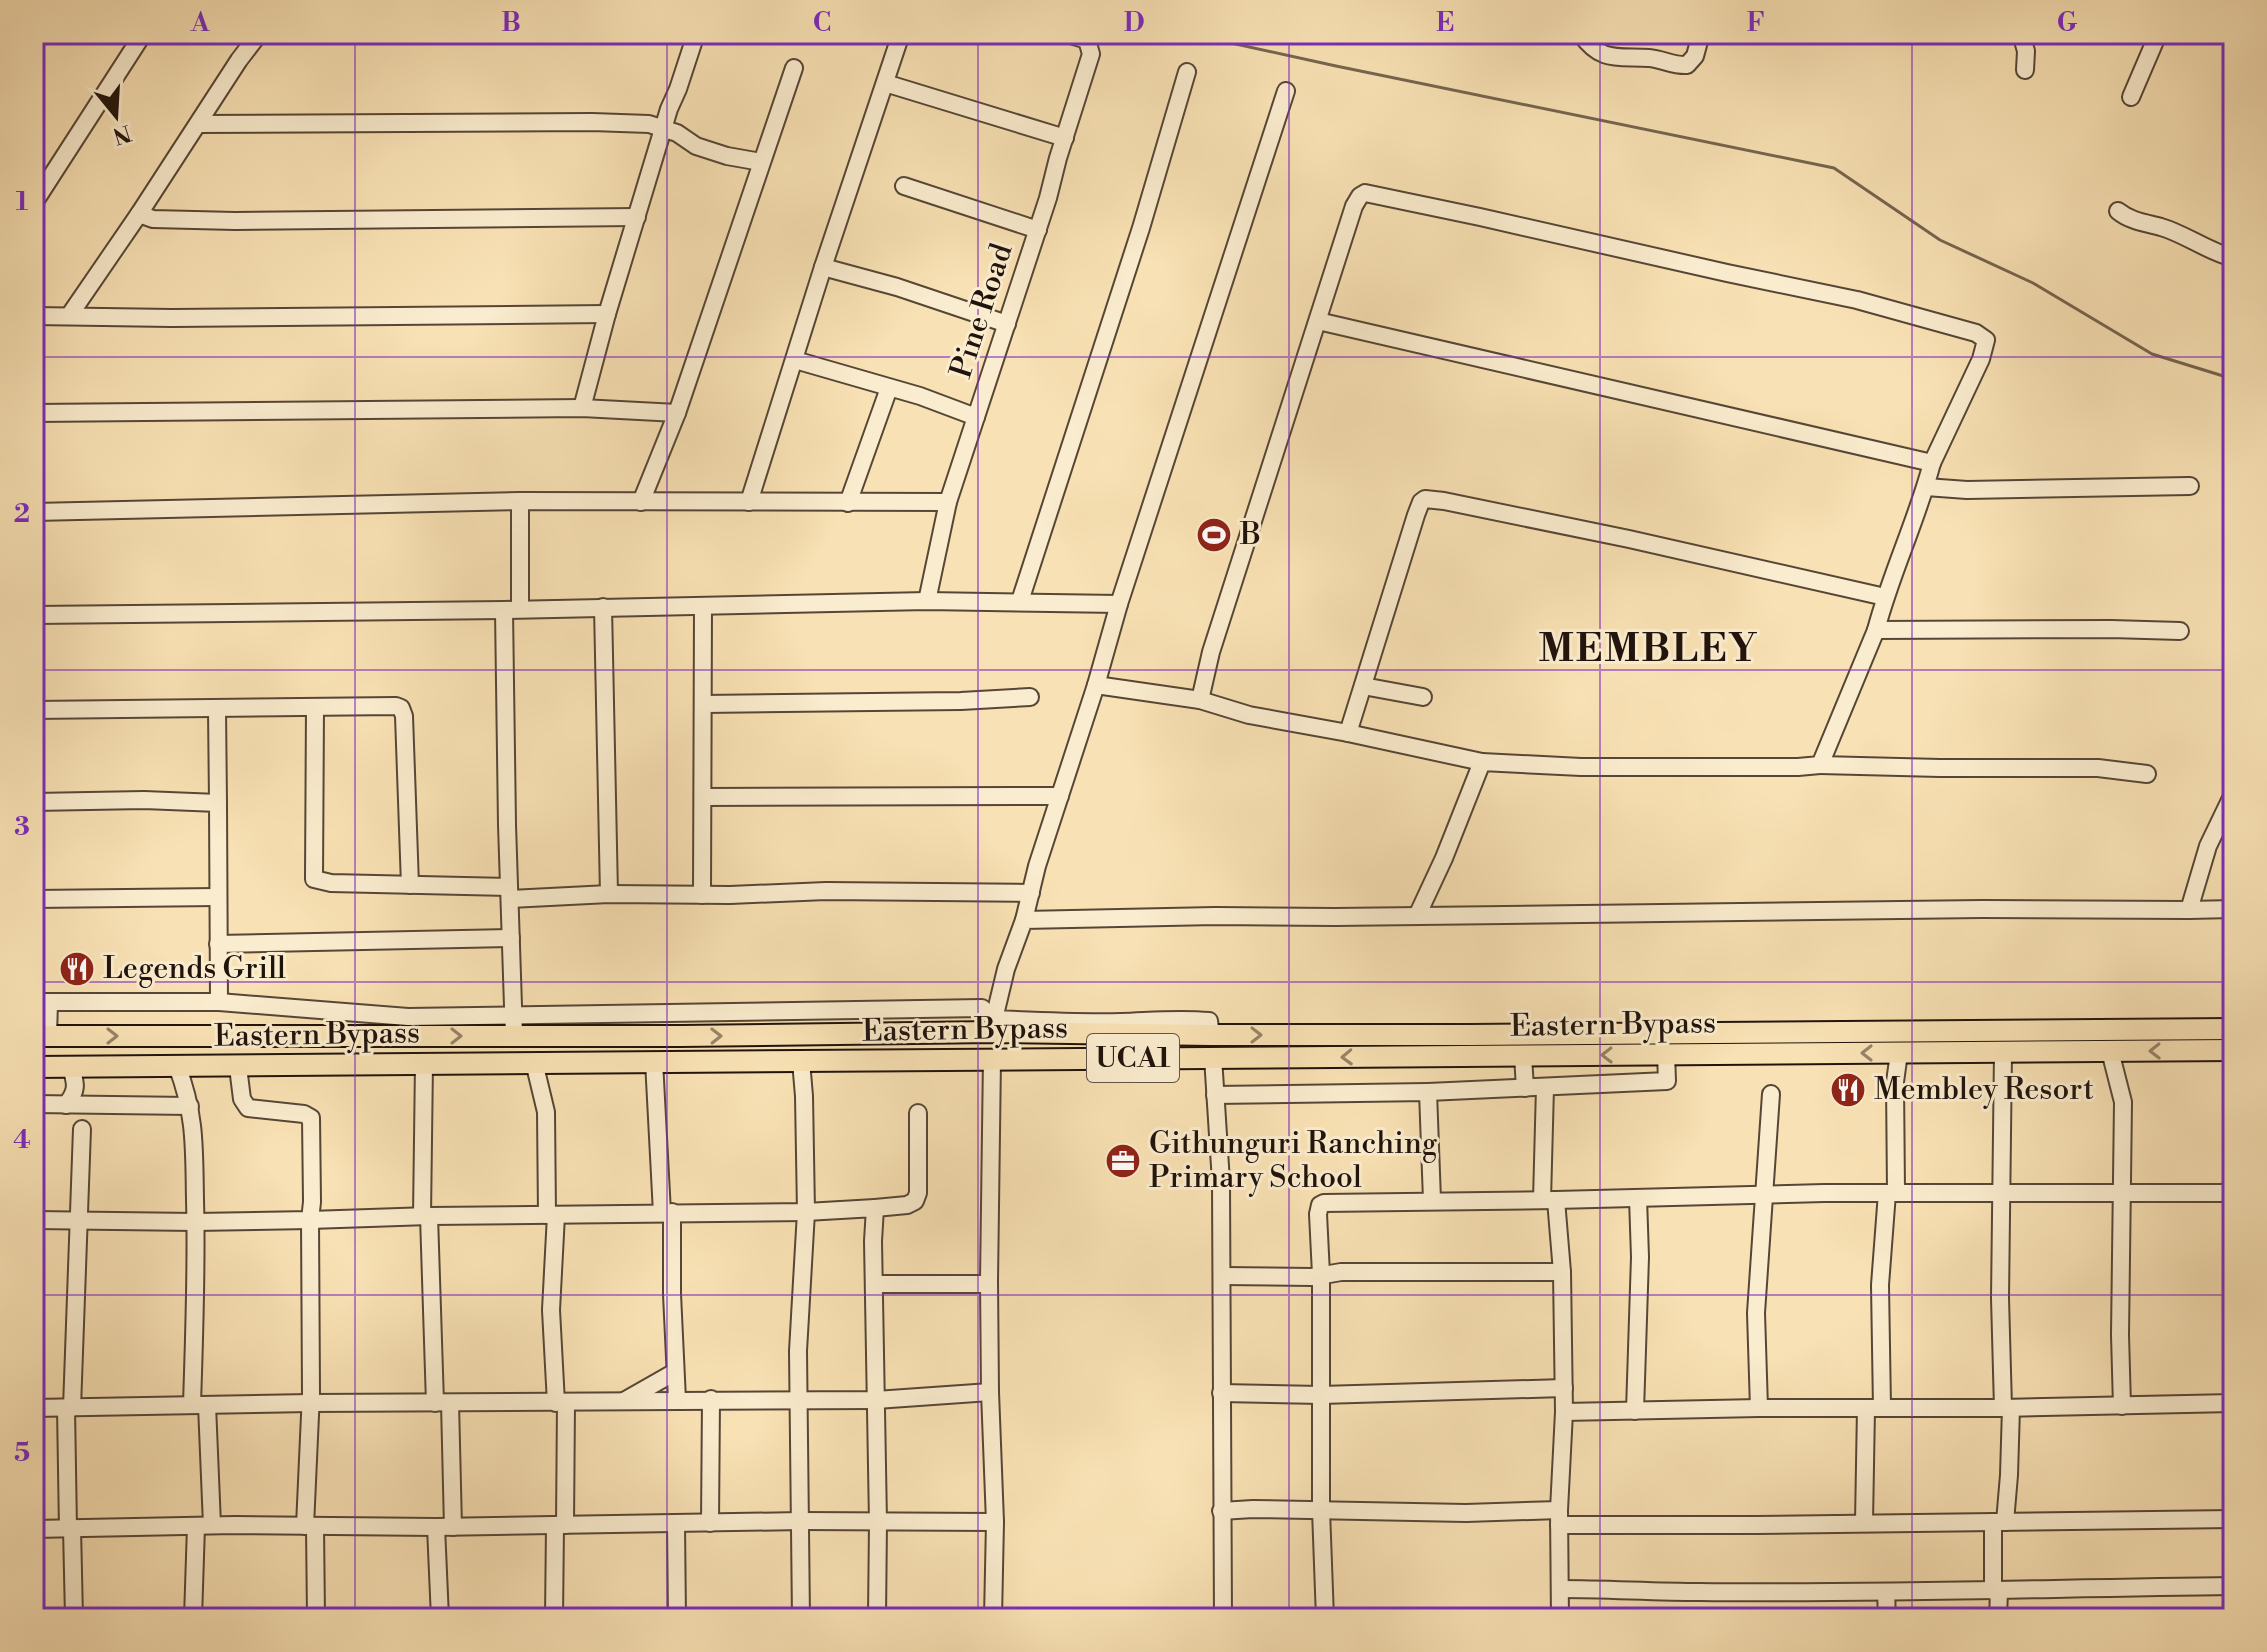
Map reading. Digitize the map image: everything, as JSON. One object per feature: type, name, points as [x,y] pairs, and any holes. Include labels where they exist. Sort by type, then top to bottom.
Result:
[{"type":"main road","name":"Eastern Bypass","points":[[41,1036],[828,1034],[993,1026],[1068,1033],[1211,1035],[2233,1029]]},
{"type":"main road","points":[[1067,1059],[1068,1033]]},
{"type":"main road","name":"Eastern Bypass","points":[[34,1067],[2233,1050]]},
{"type":"street","points":[[36,197],[143,34]]},
{"type":"street","points":[[69,316],[259,34]]},
{"type":"street","points":[[582,408],[607,314],[696,34]]},
{"type":"street","points":[[749,502],[901,34]]},
{"type":"street","name":"Pine Road","points":[[927,601],[948,502],[1038,230],[1091,54],[1087,40],[1067,34]]},
{"type":"street","points":[[1581,34],[1601,54],[1617,58],[1650,58],[1681,66],[1691,62],[1695,56],[1701,34]]},
{"type":"street","points":[[2021,34],[2026,51],[2025,70]]},
{"type":"street","points":[[2131,97],[2158,34]]},
{"type":"street","points":[[641,502],[677,413],[794,68]]},
{"type":"street","points":[[1020,601],[1141,228],[1187,72]]},
{"type":"street","points":[[885,83],[1065,138]]},
{"type":"street","points":[[993,1026],[1006,969],[1024,920],[1037,866],[1119,604],[1286,91]]},
{"type":"street","points":[[198,124],[649,124],[684,137],[696,146],[761,162]]},
{"type":"street","points":[[904,186],[1038,230]]},
{"type":"street","points":[[1200,700],[1211,652],[1354,206],[1365,193],[1830,294],[1965,329],[1986,340],[1981,359],[1932,463],[1876,630],[1820,765]]},
{"type":"street","points":[[2118,211],[2233,258]]},
{"type":"street","points":[[139,214],[153,219],[235,221],[637,217]]},
{"type":"street","points":[[823,267],[897,287],[1007,324]]},
{"type":"street","points":[[34,316],[172,318],[607,314]]},
{"type":"street","points":[[1318,321],[1932,463]]},
{"type":"street","points":[[795,360],[920,396],[976,417]]},
{"type":"street","points":[[848,503],[889,388]]},
{"type":"street","points":[[34,413],[582,408],[677,413]]},
{"type":"street","points":[[1926,487],[1967,490],[2190,486]]},
{"type":"street","points":[[1348,733],[1416,515],[1425,499],[1629,539],[1885,597]]},
{"type":"street","points":[[34,512],[520,501],[948,502]]},
{"type":"street","points":[[514,1036],[509,893],[512,609],[520,501]]},
{"type":"street","points":[[34,615],[927,601],[1119,604]]},
{"type":"street","points":[[702,895],[703,606]]},
{"type":"street","points":[[603,607],[609,894]]},
{"type":"street","points":[[1876,630],[2180,631]]},
{"type":"street","points":[[1096,685],[1200,700],[1249,715],[1482,762],[1581,767],[1820,765],[2098,768],[2147,774]]},
{"type":"street","points":[[1363,686],[1423,697]]},
{"type":"street","points":[[704,704],[961,701],[1030,697]]},
{"type":"street","points":[[34,710],[396,706],[403,711],[410,885]]},
{"type":"street","points":[[315,707],[314,879],[331,883],[410,885],[509,893],[1031,893]]},
{"type":"street","points":[[217,709],[219,1002]]},
{"type":"street","points":[[1417,916],[1482,762]]},
{"type":"street","points":[[2189,910],[2208,846],[2233,794]]},
{"type":"street","points":[[703,797],[1060,796]]},
{"type":"street","points":[[34,802],[144,800],[218,803]]},
{"type":"street","points":[[34,899],[217,897]]},
{"type":"street","points":[[1024,920],[2233,909]]},
{"type":"street","points":[[218,944],[511,938]]},
{"type":"street","points":[[41,1036],[42,1002],[219,1002],[408,1017],[982,1008],[993,1026]]},
{"type":"street","points":[[828,1034],[830,1011]]},
{"type":"street","points":[[993,1026],[1199,1020],[1209,1021],[1211,1035]]},
{"type":"street","points":[[2110,1051],[2123,1102],[2122,1406]]},
{"type":"street","points":[[1998,1618],[1999,1522],[2009,1475],[2000,1298],[2003,1052]]},
{"type":"street","points":[[1864,1522],[1899,1053]]},
{"type":"street","points":[[1215,1095],[1428,1092],[1667,1081],[1666,1054]]},
{"type":"street","points":[[1523,1056],[1525,1088]]},
{"type":"street","points":[[1213,1057],[1221,1182],[1223,1618]]},
{"type":"street","points":[[992,1058],[989,1284],[995,1522],[993,1618]]},
{"type":"street","points":[[654,1061],[667,1212],[677,1400]]},
{"type":"street","points":[[801,1061],[806,1212],[798,1351],[801,1618]]},
{"type":"street","points":[[534,1062],[546,1112],[552,1215],[551,1310],[561,1403],[560,1525],[554,1618]]},
{"type":"street","points":[[424,1063],[426,1216],[442,1403],[444,1527],[440,1618]]},
{"type":"street","points":[[177,1066],[193,1123],[204,1526],[193,1618]]},
{"type":"street","points":[[66,1105],[74,1094],[71,1067]]},
{"type":"street","points":[[238,1067],[242,1099],[248,1108],[304,1114],[311,1118],[310,1526],[316,1618]]},
{"type":"street","points":[[1545,1087],[1549,1200],[1562,1272],[1564,1412],[1559,1518],[1560,1618]]},
{"type":"street","points":[[1428,1092],[1432,1200]]},
{"type":"street","points":[[1759,1408],[1756,1313],[1771,1094]]},
{"type":"street","points":[[36,1100],[66,1105],[190,1106]]},
{"type":"street","points":[[34,1220],[195,1222],[806,1212],[907,1205],[915,1201],[918,1193],[918,1113]]},
{"type":"street","points":[[74,1618],[69,1408],[82,1129]]},
{"type":"street","points":[[1325,1618],[1321,1510],[1320,1205],[1329,1202],[1891,1192],[2124,1193],[2232,1187]]},
{"type":"street","points":[[1635,1411],[1640,1257],[1638,1198]]},
{"type":"street","points":[[875,1208],[877,1618]]},
{"type":"street","points":[[1222,1276],[1312,1277],[1341,1272],[1562,1272]]},
{"type":"street","points":[[874,1284],[989,1284]]},
{"type":"street","points":[[622,1402],[675,1372]]},
{"type":"street","points":[[1221,1393],[1321,1395],[1564,1388]]},
{"type":"street","points":[[34,1408],[711,1399],[876,1400],[990,1392]]},
{"type":"street","points":[[710,1523],[711,1399]]},
{"type":"street","points":[[1564,1412],[2233,1403]]},
{"type":"street","points":[[1221,1511],[1466,1513],[1756,1525],[2233,1519]]},
{"type":"street","points":[[34,1529],[801,1521],[995,1522]]},
{"type":"street","points":[[676,1524],[677,1618]]},
{"type":"street","points":[[1561,1589],[1886,1592],[2233,1586]]},
{"type":"street","points":[[1886,1592],[1887,1618]]},
{"type":"waterway","points":[[1190,34],[1834,168],[1940,240],[2033,283],[2152,354],[2233,379]]},
{"type":"place","name":"B","points":[[1214,535]]},
{"type":"place","name":"Legends Grill","points":[[77,969]]},
{"type":"place","name":"Membley Resort","points":[[1848,1090]]},
{"type":"place","name":"Githunguri Ranching Primary School","points":[[1123,1161]]},
{"type":"district","name":"MEMBLEY","points":[[1649,649]]}]
